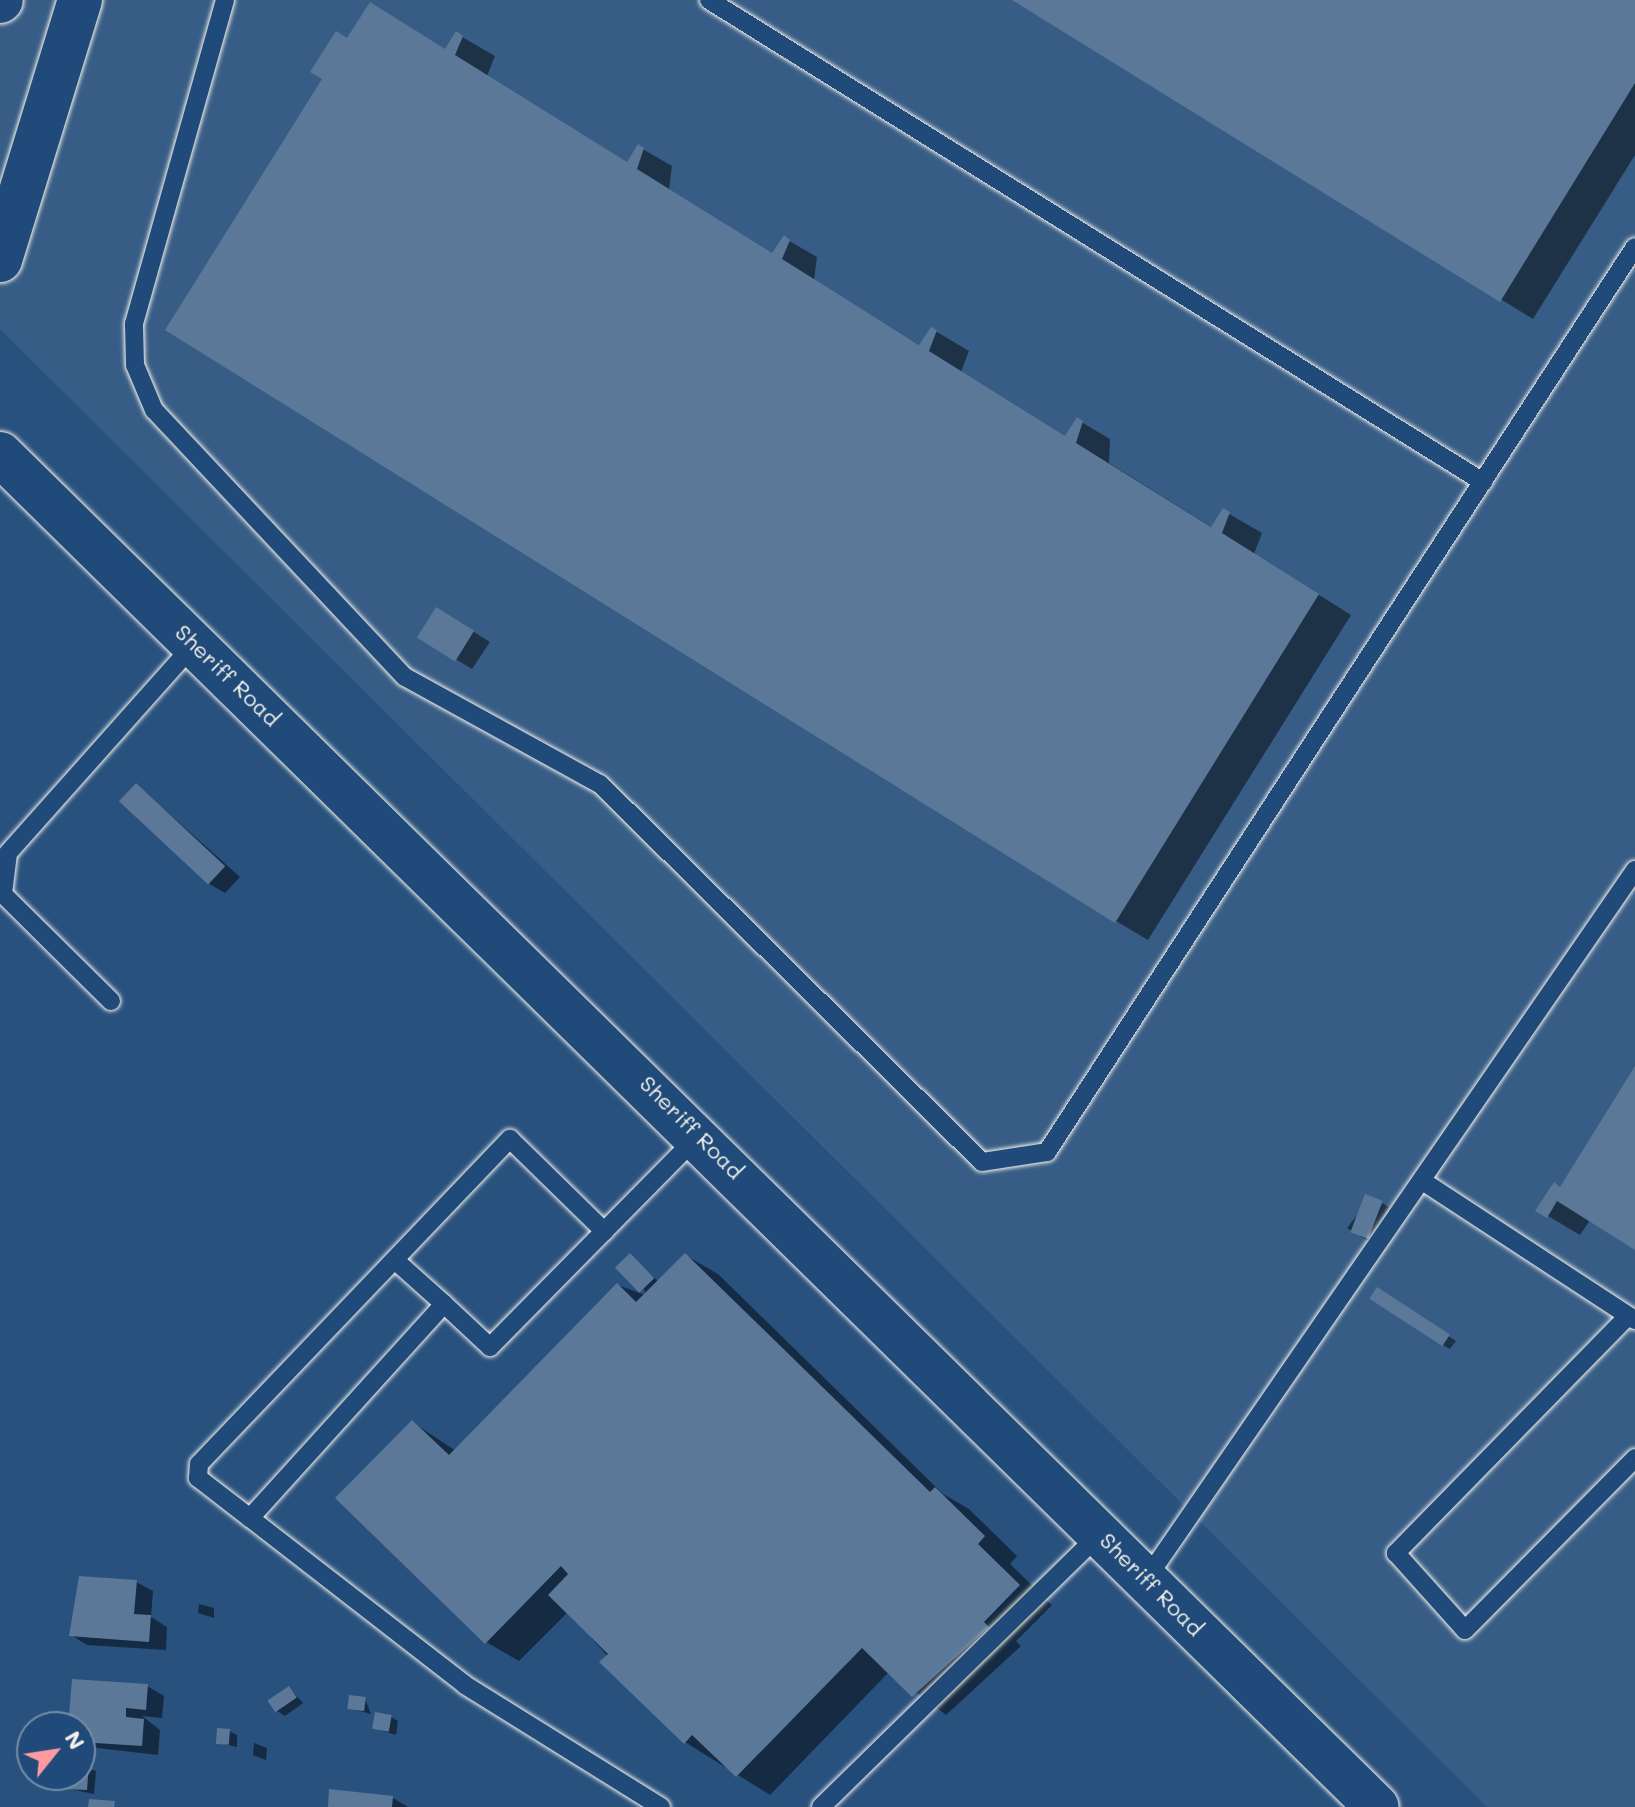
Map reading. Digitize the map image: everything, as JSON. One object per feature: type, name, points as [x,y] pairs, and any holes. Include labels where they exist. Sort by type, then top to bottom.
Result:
[{"type":"main road","points":[[0,260],[80,0]]},
{"type":"main road","name":"Sheriff Road","points":[[0,454],[699,1135],[1377,1807]]},
{"type":"lane","points":[[225,0],[134,324],[135,365],[154,410],[405,677],[600,784],[982,1162],[1047,1152],[1635,247]]},
{"type":"lane","points":[[709,0],[1483,482]]},
{"type":"lane","points":[[111,1001],[3,894],[8,853],[195,643]]},
{"type":"lane","points":[[1147,1578],[1424,1182],[1635,870]]},
{"type":"lane","points":[[397,1262],[490,1347],[699,1135]]},
{"type":"lane","points":[[604,1231],[510,1139],[397,1262],[199,1464],[198,1478],[465,1685],[661,1807]]},
{"type":"lane","points":[[1424,1182],[1632,1318],[1396,1553],[1465,1630],[1635,1458]]},
{"type":"lane","points":[[250,1518],[444,1304]]},
{"type":"lane","points":[[821,1807],[1101,1533]]},
{"type":"shaded area","points":[[0,0],[1635,0],[1635,1807],[1487,1807],[0,329]]},
{"type":"building","points":[[1012,0],[1635,0],[1635,83],[1500,302]]},
{"type":"building","points":[[370,2],[445,49],[456,31],[463,36],[455,55],[627,162],[638,144],[644,148],[637,169],[772,253],[784,235],[790,240],[782,259],[919,345],[931,327],[937,330],[929,351],[1065,436],[1077,417],[1083,421],[1076,443],[1211,527],[1223,508],[1230,512],[1222,533],[1319,594],[1115,923],[165,330],[322,79],[310,72],[336,31],[347,38]]},
{"type":"building","points":[[436,607],[474,631],[455,661],[417,638]]},
{"type":"building","points":[[136,783],[225,866],[208,884],[119,801]]},
{"type":"building","points":[[1635,1066],[1635,1250],[1557,1201],[1547,1218],[1535,1211],[1554,1182],[1560,1187]]},
{"type":"building","points":[[1365,1194],[1383,1201],[1368,1239],[1350,1232]]},
{"type":"building","points":[[630,1253],[654,1278],[639,1293],[615,1268]]},
{"type":"building","points":[[685,1253],[930,1492],[935,1487],[985,1536],[978,1544],[1020,1585],[984,1622],[989,1627],[912,1697],[862,1648],[736,1777],[692,1735],[684,1744],[599,1662],[608,1654],[548,1595],[568,1574],[561,1566],[485,1644],[335,1498],[412,1420],[449,1455],[617,1283],[636,1302]]},
{"type":"building","points":[[1377,1287],[1450,1334],[1442,1346],[1369,1299]]},
{"type":"building","points":[[79,1576],[137,1580],[134,1614],[151,1615],[149,1642],[69,1636]]},
{"type":"building","points":[[72,1679],[148,1684],[146,1710],[126,1708],[126,1717],[144,1719],[142,1746],[96,1743],[96,1711],[69,1711]]},
{"type":"building","points":[[289,1686],[297,1698],[275,1712],[267,1701]]},
{"type":"building","points":[[349,1695],[366,1697],[364,1711],[347,1709]]},
{"type":"building","points":[[375,1712],[392,1715],[389,1732],[372,1729]]},
{"type":"building","points":[[217,1728],[230,1729],[229,1745],[216,1744]]},
{"type":"building","points":[[329,1789],[393,1796],[392,1807],[328,1807]]},
{"type":"building","points":[[89,1799],[115,1801],[114,1807],[88,1807]]}]
